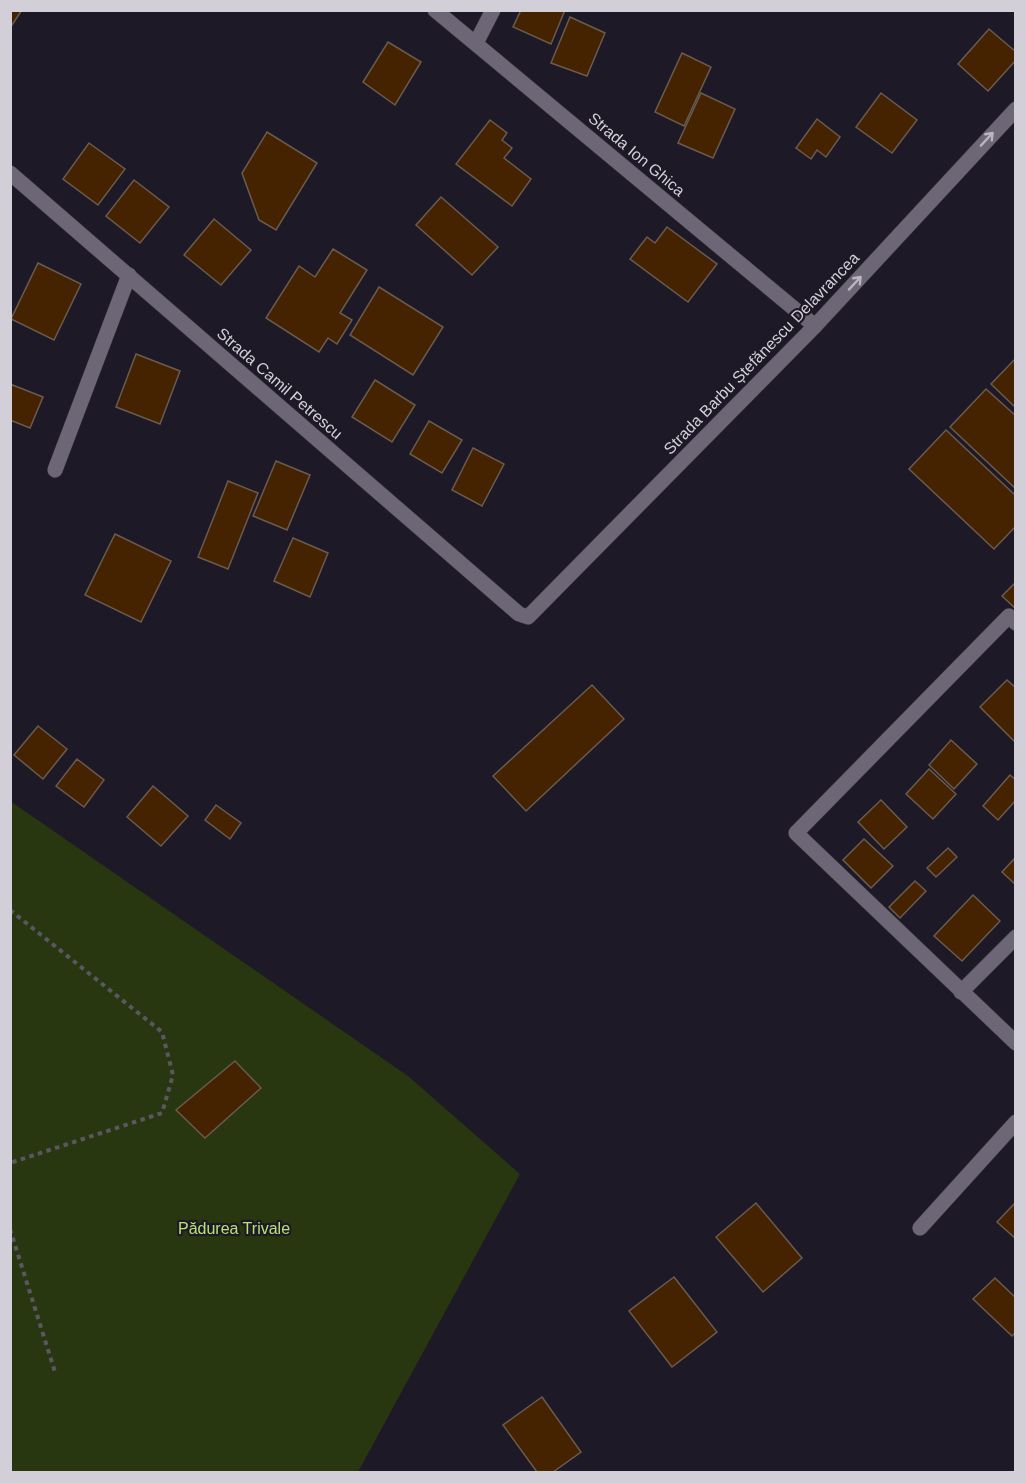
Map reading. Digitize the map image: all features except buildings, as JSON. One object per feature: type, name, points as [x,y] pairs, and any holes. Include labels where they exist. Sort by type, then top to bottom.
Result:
[{"type":"street","name":"Strada Ion Ghica","points":[[435,10],[815,326]]},
{"type":"street","points":[[476,43],[493,10]]},
{"type":"street","name":"Strada Barbu Ștefănescu Delavrancea","points":[[528,617],[815,326],[1016,109]]},
{"type":"street","name":"Strada Camil Petrescu","points":[[10,174],[519,614],[528,617]]},
{"type":"street","points":[[55,470],[129,275]]},
{"type":"street","points":[[1016,623],[1009,616],[796,833],[1016,1043]]},
{"type":"street","points":[[961,992],[1016,937]]},
{"type":"street","points":[[920,1228],[1016,1122]]},
{"type":"path","points":[[10,910],[162,1032],[173,1075],[162,1113],[10,1163]]},
{"type":"path","points":[[10,1229],[55,1372]]},
{"type":"green space","name":"Pădurea Trivale","points":[[10,801],[408,1076],[520,1174],[358,1472],[11,1472]]}]
